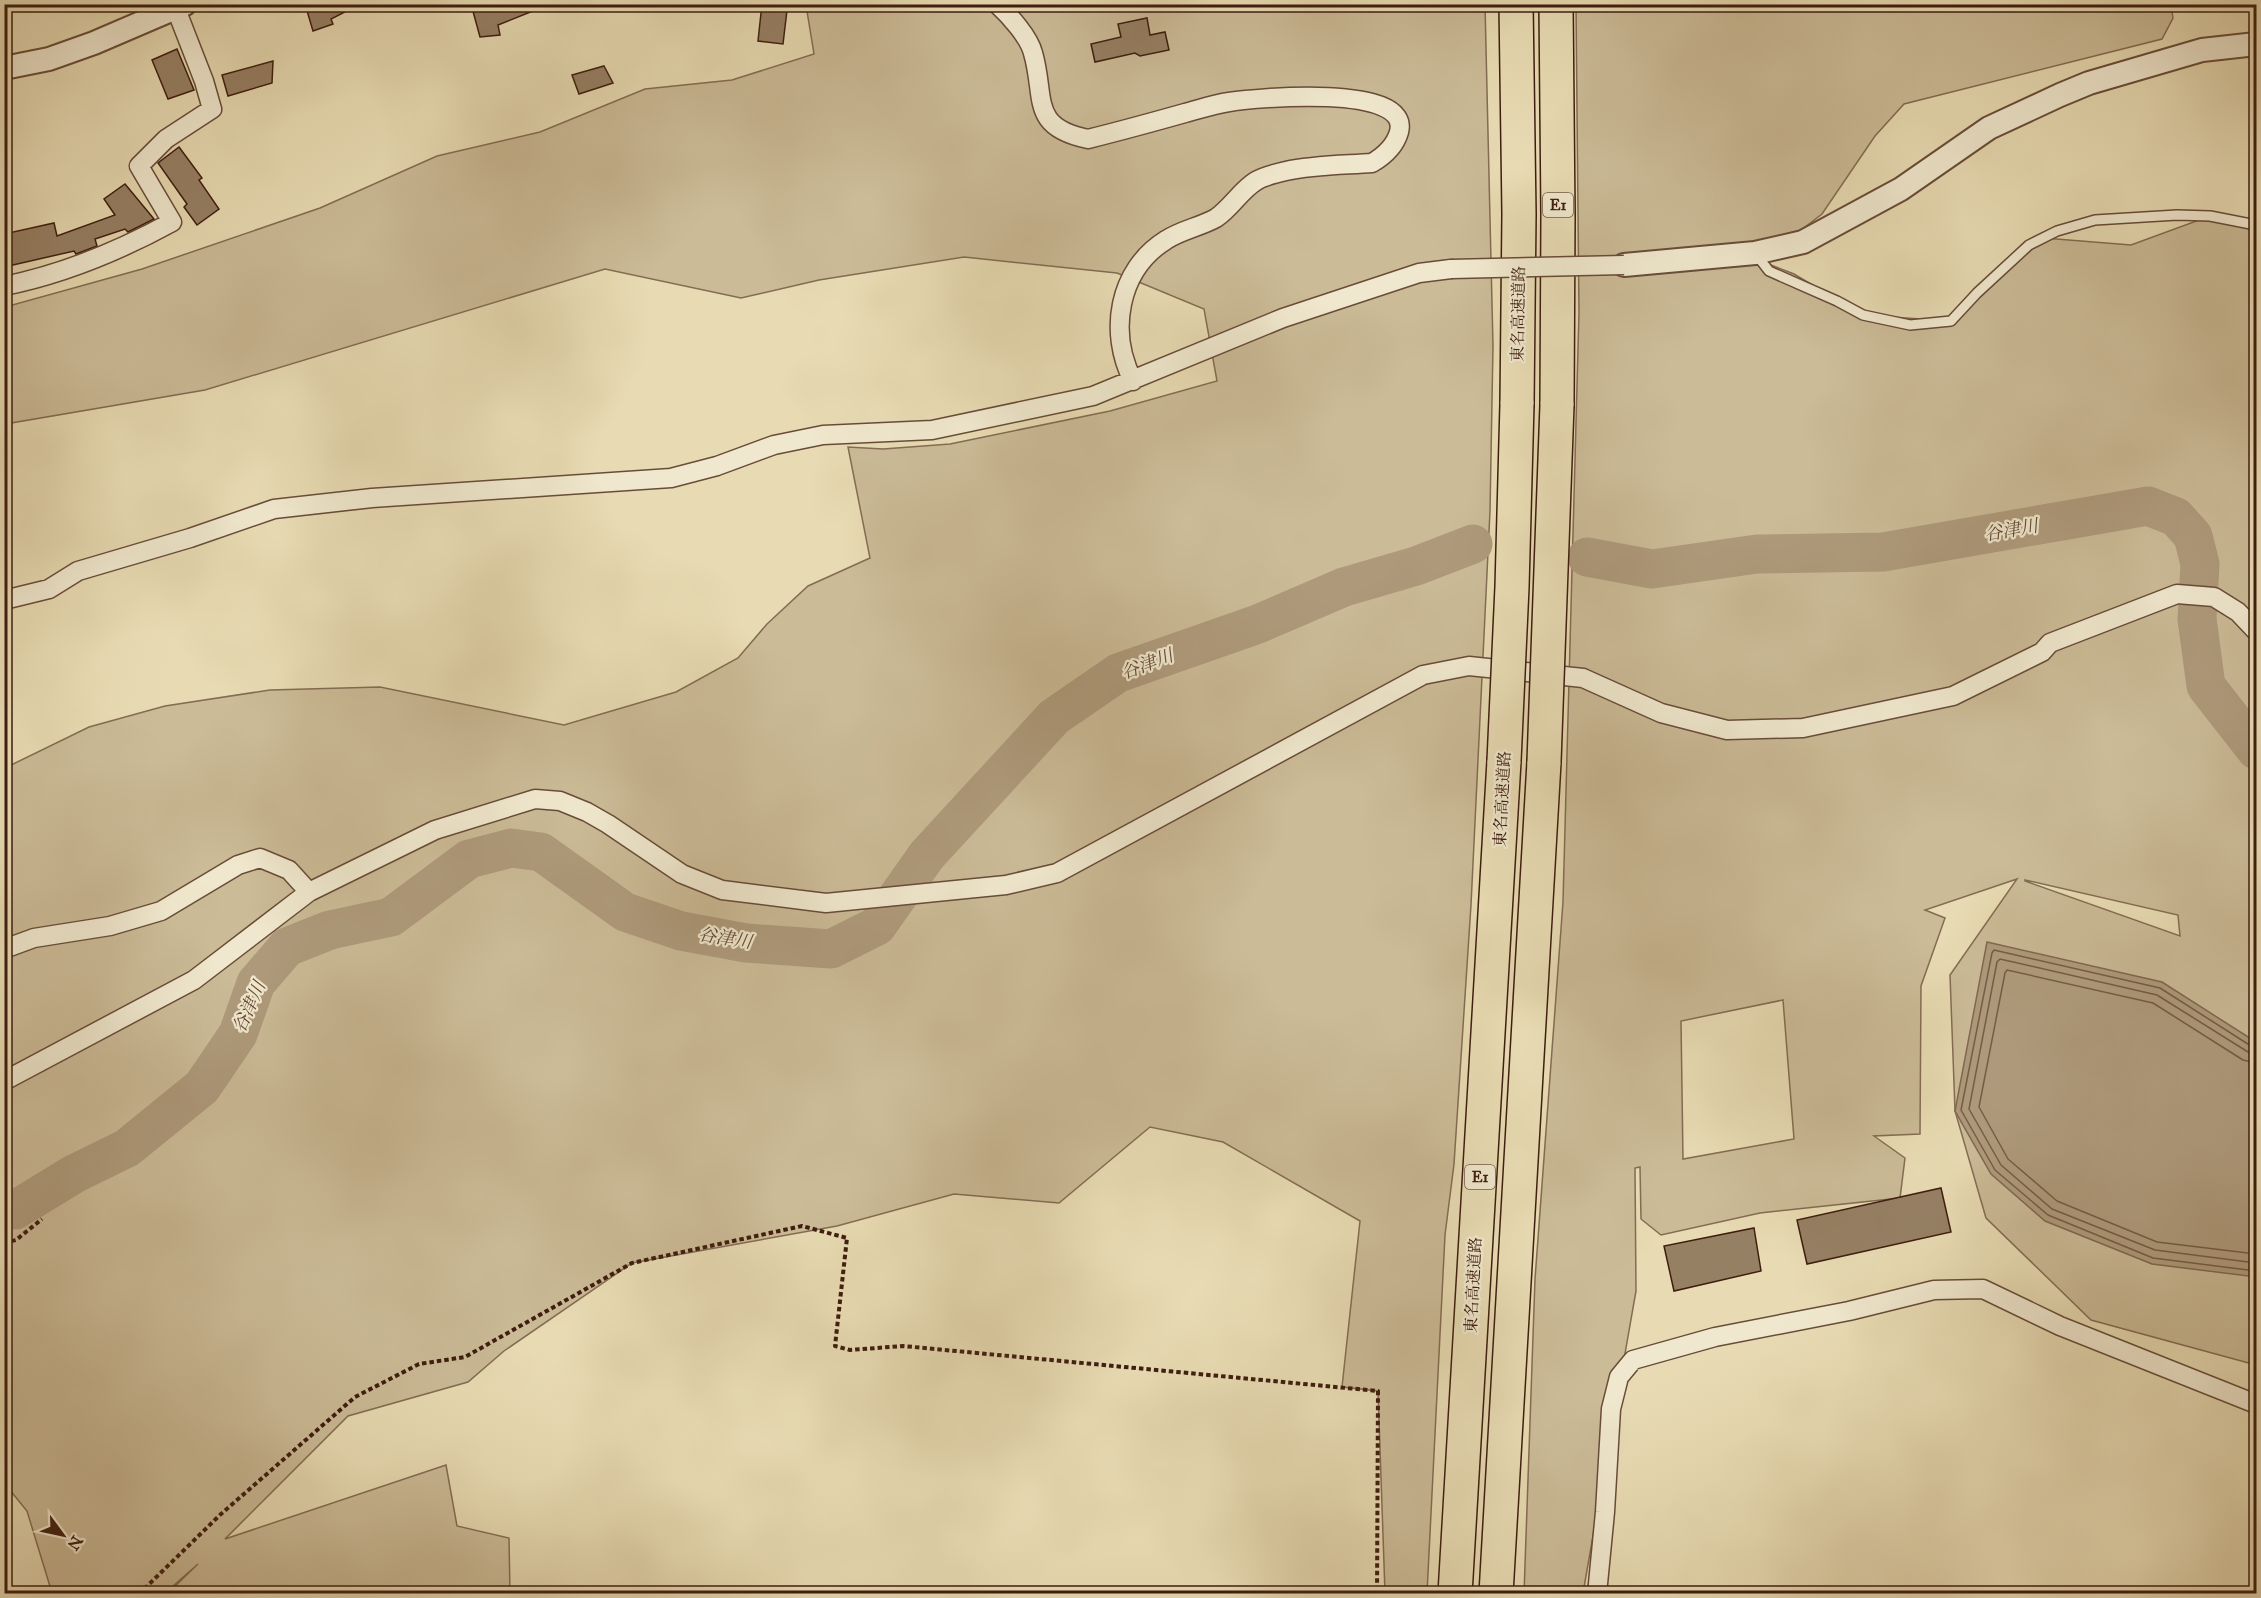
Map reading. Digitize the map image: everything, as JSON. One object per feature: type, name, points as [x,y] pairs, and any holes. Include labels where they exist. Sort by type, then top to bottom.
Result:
[{"type":"highway","name":"東名高速道路","points":[[1455,1593],[1504,761],[1517,404],[1519,214],[1516,4]]},
{"type":"highway","name":"E1","points":[[1496,1593],[1544,762],[1557,405],[1556,4]]},
{"type":"street","points":[[997,4],[1011,17],[1033,52],[1043,112],[1059,130],[1067,134],[1088,139],[1227,102],[1299,95],[1361,100],[1390,111],[1398,120],[1399,132],[1391,148],[1372,163],[1286,171],[1255,181],[1217,217],[1168,239],[1150,252],[1135,270],[1124,295],[1119,324],[1124,364],[1133,381]]},
{"type":"street","points":[[4,68],[50,59],[180,7],[212,109],[166,139],[139,166],[172,222],[104,256],[42,278],[4,286]]},
{"type":"street","points":[[4,600],[49,589],[78,571],[190,538],[274,508],[372,498],[671,478],[717,466],[774,445],[823,435],[932,430],[1093,396],[1283,318],[1419,273],[1451,269],[1624,265],[1755,253],[1803,242],[1901,189],[1989,128],[2060,95],[2089,83],[2202,50],[2256,44]]},
{"type":"street","points":[[4,1081],[194,980],[309,892],[435,830],[535,798],[560,801],[587,812],[682,874],[722,890],[826,903],[1005,885],[1056,873],[1423,675],[1469,666],[1583,678],[1661,713],[1727,730],[1803,728],[1953,696],[2042,652],[2050,643],[2177,594],[2214,597],[2238,612],[2256,630]]},
{"type":"street","points":[[4,949],[34,938],[110,926],[161,911],[238,865],[260,858],[289,870],[309,892]]},
{"type":"street","points":[[1597,1593],[1605,1512],[1611,1409],[1619,1377],[1633,1359],[1715,1337],[1849,1311],[1934,1290],[1983,1289],[2060,1326],[2256,1404]]},
{"type":"lane","points":[[1755,253],[1768,271],[1863,315],[1910,325],[1951,321],[1977,293],[2029,246],[2057,231],[2090,221],[2177,215],[2210,216],[2256,225]]},
{"type":"path","points":[[4,1243],[16,1240],[42,1219]]},
{"type":"path","points":[[140,1593],[221,1514],[355,1396],[418,1364],[465,1357],[632,1263],[802,1226],[847,1239],[835,1346],[850,1350],[903,1346],[1378,1391],[1377,1593]]},
{"type":"shaded area","points":[[806,5],[1485,5],[1493,346],[1490,511],[1471,905],[1454,1164],[1445,1235],[1427,1593],[1385,1593],[1378,1391],[1342,1387],[1360,1221],[1223,1142],[1150,1127],[1059,1203],[954,1194],[837,1226],[632,1263],[504,1351],[468,1382],[348,1416],[225,1539],[446,1465],[457,1526],[509,1538],[510,1593],[168,1593],[198,1564],[165,1593],[52,1593],[27,1511],[5,1484],[5,768],[89,727],[165,706],[270,690],[380,687],[564,725],[676,692],[738,658],[767,624],[808,586],[870,558],[848,447],[883,449],[950,444],[1110,411],[1217,381],[1204,309],[1117,273],[964,257],[819,280],[741,298],[605,269],[205,390],[5,424],[5,307],[142,269],[320,208],[437,156],[540,132],[645,89],[732,80],[814,54]]},
{"type":"shaded area","points":[[1576,5],[2171,5],[2173,18],[2162,39],[1904,104],[1875,136],[1822,214],[1761,261],[1794,274],[1863,315],[1950,321],[2044,238],[2131,245],[2210,216],[2256,225],[2256,1365],[2091,1320],[1986,1218],[1955,1111],[1950,975],[2017,879],[1925,910],[1945,918],[1921,986],[1920,1134],[1874,1136],[1905,1158],[1900,1198],[1760,1213],[1661,1235],[1641,1219],[1640,1167],[1635,1168],[1636,1291],[1583,1593],[1524,1594],[1535,1279],[1563,902],[1579,313]],"holes":[[[2025,881],[2178,915],[2180,936]],[[1783,1000],[1794,1139],[1683,1159],[1681,1021]]]},
{"type":"water","points":[[1987,942],[2162,982],[2256,1042],[2256,1277],[2152,1264],[2045,1221],[1991,1174],[1955,1111]]},
{"type":"building","points":[[305,4],[360,4],[331,19],[333,24],[313,31]]},
{"type":"building","points":[[471,4],[548,5],[498,25],[500,35],[480,37]]},
{"type":"building","points":[[762,4],[783,4],[782,10],[787,10],[783,44],[758,41]]},
{"type":"building","points":[[1147,18],[1150,35],[1165,32],[1169,50],[1140,56],[1135,53],[1095,62],[1091,44],[1121,37],[1118,24]]},
{"type":"building","points":[[177,49],[194,90],[168,99],[152,60]]},
{"type":"building","points":[[273,61],[272,83],[228,96],[222,75]]},
{"type":"building","points":[[604,66],[613,83],[579,94],[572,75]]},
{"type":"building","points":[[179,147],[202,178],[199,180],[219,209],[197,225],[184,207],[187,204],[158,163]]},
{"type":"building","points":[[125,184],[154,219],[128,232],[125,229],[95,239],[97,246],[76,254],[74,251],[4,267],[4,234],[54,223],[57,236],[115,215],[104,199]]},
{"type":"building","points":[[1941,1188],[1951,1232],[1807,1264],[1797,1220]]},
{"type":"building","points":[[1754,1228],[1761,1271],[1674,1291],[1664,1246]]},
{"type":"waterway","name":"谷津川","points":[[1587,557],[1652,569],[1757,554],[1883,552],[2148,506],[2176,517],[2193,536],[2200,564],[2197,619],[2206,686],[2256,750]]},
{"type":"waterway","name":"谷津川","points":[[4,1210],[15,1210],[74,1174],[127,1148],[202,1087],[238,1034],[256,983],[287,947],[330,930],[391,917],[469,859],[511,848],[541,852],[625,912],[681,931],[746,943],[831,949],[877,926],[927,855],[1054,717],[1118,673],[1258,624],[1344,587],[1416,566],[1473,544]]}]
